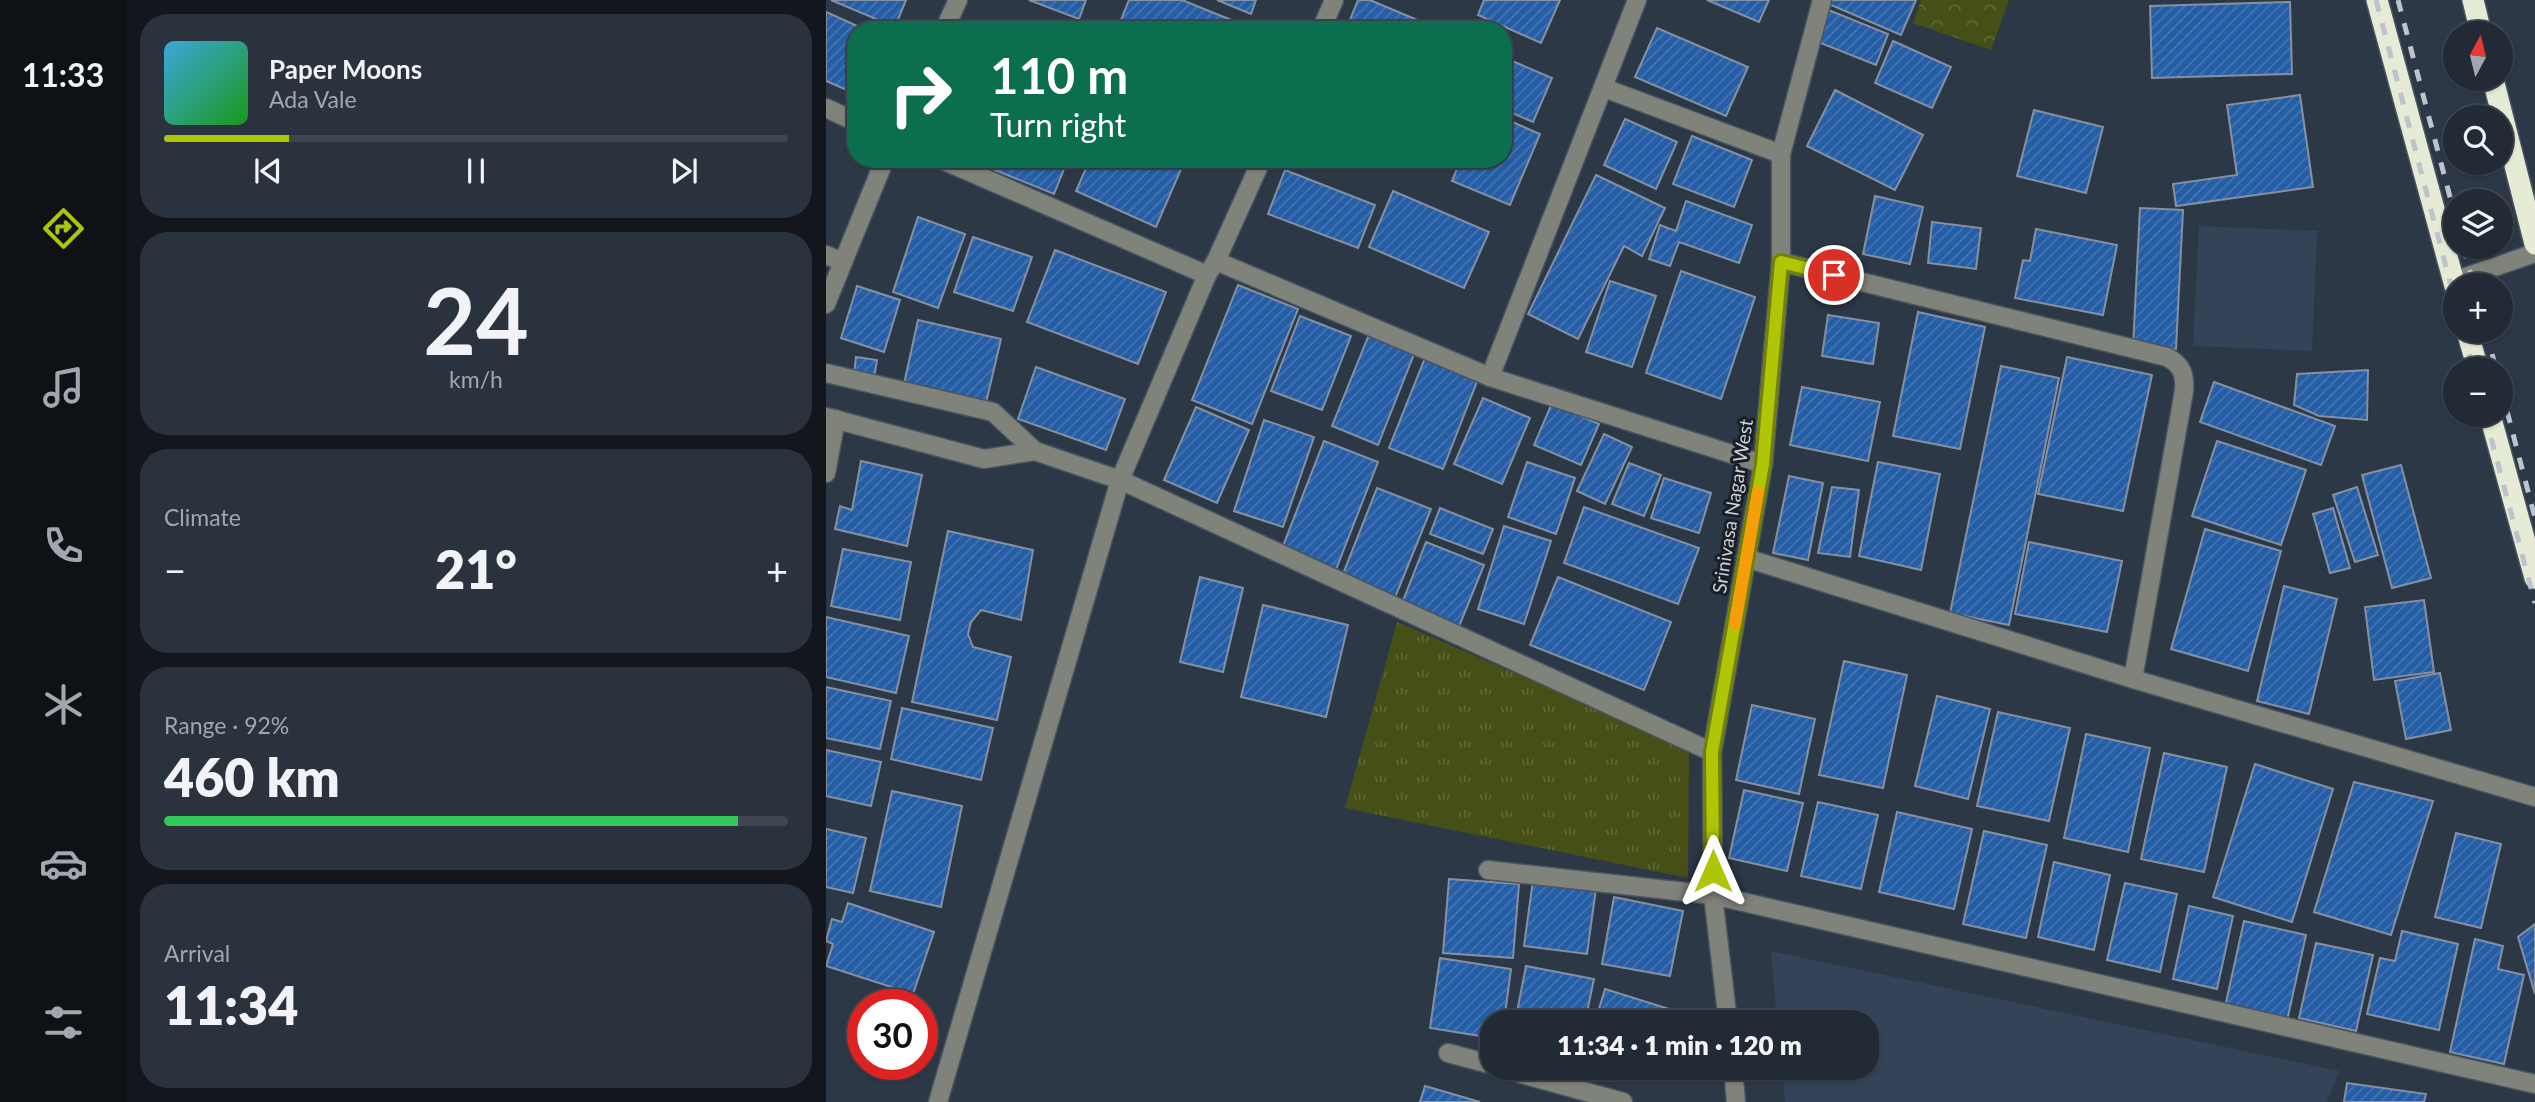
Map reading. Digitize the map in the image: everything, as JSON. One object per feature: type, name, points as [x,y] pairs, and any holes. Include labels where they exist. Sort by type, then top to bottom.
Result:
[{"type":"highway","points":[[2376,0],[2452,273]]},
{"type":"highway","points":[[2473,0],[2478,21]]},
{"type":"highway","points":[[2496,91],[2535,244]]},
{"type":"highway","points":[[2493,427],[2535,578]]},
{"type":"street","points":[[948,21],[958,0]]},
{"type":"street","points":[[1325,21],[1335,0]]},
{"type":"street","points":[[1490,377],[1637,0]]},
{"type":"street","name":"Srinivasa Nagar West","points":[[1727,1010],[1713,894],[1712,752],[1763,464],[1781,262],[1781,153],[1822,0]]},
{"type":"street","points":[[1604,88],[1781,153]]},
{"type":"street","points":[[826,108],[847,118]]},
{"type":"street","points":[[826,304],[881,168]]},
{"type":"street","points":[[962,168],[1490,377],[1763,464]]},
{"type":"street","points":[[938,1102],[1120,480],[1258,168]]},
{"type":"street","points":[[2482,273],[2535,253]]},
{"type":"street","points":[[826,255],[843,262]]},
{"type":"street","points":[[1781,262],[2167,357],[2178,362],[2185,375],[2184,391],[2133,679]]},
{"type":"street","points":[[826,373],[993,412],[1035,451],[1120,480],[1712,752]]},
{"type":"street","points":[[826,473],[831,418],[984,459],[1035,451]]},
{"type":"street","points":[[1746,558],[2133,679],[2535,797]]},
{"type":"street","points":[[1488,870],[1713,894],[2535,1084]]},
{"type":"street","points":[[1448,1053],[1480,1062]]},
{"type":"street","points":[[1543,1080],[1623,1102]]},
{"type":"street","points":[[1733,1080],[1736,1102]]},
{"type":"shaded area","points":[[2199,226],[2317,231],[2312,351],[2193,346]]},
{"type":"shaded area","points":[[1771,951],[2339,1071],[2327,1102],[1785,1102],[1783,1080],[1879,1080],[1879,1010],[1776,1010]]},
{"type":"green space","points":[[1921,0],[2009,0],[1991,50],[1913,23]]},
{"type":"green space","points":[[1397,622],[1689,749],[1688,878],[1345,808]]},
{"type":"building","points":[[831,0],[906,0],[897,21],[881,21]]},
{"type":"building","points":[[1029,0],[1086,0],[1079,19]]},
{"type":"building","points":[[1129,0],[1182,0],[1234,21],[1121,21]]},
{"type":"building","points":[[1217,0],[1256,0],[1251,14]]},
{"type":"building","points":[[1358,0],[1370,0],[1420,21],[1350,21]]},
{"type":"building","points":[[1484,0],[1560,0],[1541,43],[1512,30],[1512,21],[1492,21],[1478,15]]},
{"type":"building","points":[[1707,0],[1769,0],[1759,22]]},
{"type":"building","points":[[1916,0],[1901,35],[1824,2]]},
{"type":"building","points":[[2290,2],[2292,74],[2152,78],[2150,6]]},
{"type":"building","points":[[1826,9],[1888,34],[1876,65],[1813,40]]},
{"type":"building","points":[[826,12],[847,21],[847,90],[826,81]]},
{"type":"building","points":[[1657,28],[1748,67],[1726,116],[1635,77]]},
{"type":"building","points":[[1893,41],[1951,67],[1932,108],[1875,83]]},
{"type":"building","points":[[1512,61],[1552,78],[1533,122],[1512,113]]},
{"type":"building","points":[[1835,90],[1923,135],[1895,190],[1807,146]]},
{"type":"building","points":[[2300,95],[2313,187],[2176,206],[2173,184],[2237,175],[2227,105]]},
{"type":"building","points":[[2034,110],[2103,127],[2086,193],[2017,176]]},
{"type":"building","points":[[1625,119],[1677,142],[1656,189],[1604,165]]},
{"type":"building","points":[[1512,122],[1540,134],[1510,205],[1452,181],[1457,168],[1512,168]]},
{"type":"building","points":[[1692,136],[1752,160],[1734,207],[1673,184]]},
{"type":"building","points":[[990,168],[1064,168],[1054,194]]},
{"type":"building","points":[[1086,168],[1182,168],[1156,227],[1076,191]]},
{"type":"building","points":[[1285,170],[1375,205],[1358,248],[1268,214]]},
{"type":"building","points":[[1596,175],[1665,208],[1642,256],[1624,246],[1578,339],[1528,314]]},
{"type":"building","points":[[1393,191],[1489,232],[1464,288],[1369,247]]},
{"type":"building","points":[[1875,196],[1923,207],[1910,264],[1863,254]]},
{"type":"building","points":[[1686,201],[1752,225],[1739,263],[1679,242],[1670,266],[1649,259],[1660,225],[1676,231]]},
{"type":"building","points":[[2140,208],[2183,210],[2176,349],[2133,347]]},
{"type":"building","points":[[918,217],[965,234],[938,308],[893,292]]},
{"type":"building","points":[[1932,222],[1981,228],[1976,269],[1928,263]]},
{"type":"building","points":[[2036,229],[2117,245],[2103,315],[2015,298],[2023,260],[2030,261]]},
{"type":"building","points":[[973,237],[1032,257],[1013,311],[954,292]]},
{"type":"building","points":[[1055,250],[1166,292],[1138,364],[1027,322]]},
{"type":"building","points":[[1681,271],[1755,297],[1721,399],[1646,373]]},
{"type":"building","points":[[1610,281],[1656,296],[1632,367],[1586,352]]},
{"type":"building","points":[[1238,285],[1298,309],[1252,424],[1192,400]]},
{"type":"building","points":[[857,286],[900,300],[884,352],[841,338]]},
{"type":"building","points":[[1918,312],[1985,327],[1960,449],[1893,436]]},
{"type":"building","points":[[1828,315],[1879,323],[1873,364],[1822,356]]},
{"type":"building","points":[[1300,316],[1351,336],[1322,410],[1271,391]]},
{"type":"building","points":[[918,320],[1001,339],[986,403],[904,384]]},
{"type":"building","points":[[1370,332],[1416,349],[1378,445],[1332,426]]},
{"type":"building","points":[[856,357],[877,360],[874,378],[854,375]]},
{"type":"building","points":[[2067,357],[2152,375],[2123,511],[2038,494]]},
{"type":"building","points":[[1425,358],[1478,379],[1443,469],[1389,448]]},
{"type":"building","points":[[2001,366],[2059,378],[2009,625],[1950,613]]},
{"type":"building","points":[[1036,367],[1125,399],[1106,450],[1018,419]]},
{"type":"building","points":[[2368,370],[2367,420],[2319,416],[2294,405],[2297,374]]},
{"type":"building","points":[[2214,382],[2335,426],[2321,465],[2200,422]]},
{"type":"building","points":[[1802,387],[1880,402],[1868,461],[1790,445]]},
{"type":"building","points":[[1483,398],[1530,418],[1502,484],[1454,464]]},
{"type":"building","points":[[1552,403],[1599,424],[1581,465],[1534,445]]},
{"type":"building","points":[[1196,407],[1249,430],[1217,503],[1164,480]]},
{"type":"building","points":[[1264,420],[1314,437],[1283,527],[1234,511]]},
{"type":"building","points":[[1604,434],[1632,447],[1605,504],[1577,491]]},
{"type":"building","points":[[1324,441],[1378,462],[1335,572],[1281,551]]},
{"type":"building","points":[[2217,441],[2306,470],[2281,545],[2192,516]]},
{"type":"building","points":[[861,461],[922,475],[907,546],[835,529],[840,506],[852,510]]},
{"type":"building","points":[[1527,462],[1575,478],[1556,534],[1508,517]]},
{"type":"building","points":[[1878,462],[1940,474],[1921,570],[1859,556]]},
{"type":"building","points":[[1629,463],[1661,475],[1644,516],[1612,504]]},
{"type":"building","points":[[2401,465],[2431,578],[2392,588],[2362,475]]},
{"type":"building","points":[[1789,476],[1823,483],[1808,560],[1773,553]]},
{"type":"building","points":[[1664,478],[1711,493],[1699,533],[1651,518]]},
{"type":"building","points":[[1832,487],[1859,490],[1850,557],[1818,553]]},
{"type":"building","points":[[2357,487],[2378,555],[2355,562],[2333,495]]},
{"type":"building","points":[[1377,488],[1431,509],[1394,600],[1341,579]]},
{"type":"building","points":[[1584,507],[1699,548],[1678,604],[1564,563]]},
{"type":"building","points":[[1440,508],[1493,529],[1483,554],[1430,534]]},
{"type":"building","points":[[2333,508],[2350,568],[2330,573],[2313,514]]},
{"type":"building","points":[[1504,526],[1551,541],[1524,624],[1478,609]]},
{"type":"building","points":[[2205,529],[2281,551],[2248,671],[2171,649]]},
{"type":"building","points":[[948,531],[1033,550],[1021,620],[981,610],[971,622],[968,634],[973,647],[1011,657],[997,720],[912,702]]},
{"type":"building","points":[[1426,542],[1484,565],[1458,629],[1401,606]]},
{"type":"building","points":[[2029,542],[2122,561],[2107,632],[2015,614]]},
{"type":"building","points":[[843,549],[911,562],[900,620],[831,606]]},
{"type":"building","points":[[1200,577],[1243,588],[1223,672],[1180,662]]},
{"type":"building","points":[[1558,577],[1671,622],[1644,690],[1530,645]]},
{"type":"building","points":[[2284,586],[2337,599],[2309,714],[2257,701]]},
{"type":"building","points":[[2424,600],[2434,672],[2374,680],[2365,607]]},
{"type":"building","points":[[1263,605],[1348,625],[1326,717],[1241,697]]},
{"type":"building","points":[[826,617],[909,636],[896,693],[826,677]]},
{"type":"building","points":[[1844,661],[1907,675],[1883,788],[1819,775]]},
{"type":"building","points":[[2440,673],[2451,730],[2406,739],[2395,681]]},
{"type":"building","points":[[826,687],[891,701],[880,749],[826,738]]},
{"type":"building","points":[[1937,696],[1990,709],[1968,799],[1915,786]]},
{"type":"building","points":[[1752,705],[1815,719],[1799,794],[1736,780]]},
{"type":"building","points":[[902,708],[993,728],[981,780],[891,759]]},
{"type":"building","points":[[1998,712],[2070,728],[2049,821],[1977,806]]},
{"type":"building","points":[[2086,734],[2150,748],[2128,852],[2064,838]]},
{"type":"building","points":[[826,750],[881,762],[871,806],[826,796]]},
{"type":"building","points":[[2164,753],[2227,767],[2204,872],[2141,859]]},
{"type":"building","points":[[2255,764],[2333,789],[2292,922],[2213,897]]},
{"type":"building","points":[[2354,782],[2433,801],[2391,935],[2314,912]]},
{"type":"building","points":[[1744,790],[1803,803],[1787,871],[1729,858]]},
{"type":"building","points":[[892,791],[962,806],[941,907],[870,891]]},
{"type":"building","points":[[1818,802],[1878,815],[1861,889],[1801,876]]},
{"type":"building","points":[[1897,812],[1972,829],[1954,909],[1879,892]]},
{"type":"building","points":[[826,829],[866,838],[853,893],[826,887]]},
{"type":"building","points":[[1984,831],[2047,845],[2026,938],[1963,924]]},
{"type":"building","points":[[2456,833],[2501,844],[2481,928],[2435,917]]},
{"type":"building","points":[[2054,862],[2110,875],[2094,950],[2038,937]]},
{"type":"building","points":[[1449,879],[1519,884],[1513,958],[1443,953]]},
{"type":"building","points":[[1533,880],[1596,888],[1587,954],[1524,946]]},
{"type":"building","points":[[2125,883],[2177,894],[2160,972],[2107,960]]},
{"type":"building","points":[[1614,897],[1683,911],[1670,976],[1602,964]]},
{"type":"building","points":[[848,903],[934,932],[915,989],[897,989],[826,966],[833,944],[826,941],[832,919],[842,922]]},
{"type":"building","points":[[2189,906],[2233,916],[2217,989],[2173,979]]},
{"type":"building","points":[[2244,921],[2306,935],[2287,1021],[2225,1007]]},
{"type":"building","points":[[2535,924],[2535,994],[2518,937]]},
{"type":"building","points":[[2402,931],[2458,944],[2439,1030],[2367,1014],[2380,958],[2395,961]]},
{"type":"building","points":[[2475,939],[2503,946],[2498,969],[2524,975],[2504,1064],[2450,1052]]},
{"type":"building","points":[[2316,943],[2373,955],[2356,1031],[2299,1018]]},
{"type":"building","points":[[1440,958],[1511,969],[1506,1010],[1480,1010],[1480,1036],[1430,1028]]},
{"type":"building","points":[[1526,966],[1594,979],[1588,1010],[1517,1010]]},
{"type":"building","points":[[1605,989],[1672,1010],[1599,1010]]},
{"type":"building","points":[[2347,1083],[2426,1094],[2424,1102],[2344,1102]]},
{"type":"building","points":[[1425,1086],[1480,1102],[1420,1102]]},
{"type":"railway","points":[[2376,0],[2448,273]]},
{"type":"railway","points":[[2398,0],[2448,189]]},
{"type":"railway","points":[[2466,259],[2471,273]]},
{"type":"railway","points":[[2466,343],[2470,357]]},
{"type":"railway","points":[[2489,343],[2493,357]]},
{"type":"railway","points":[[2488,427],[2535,603]]},
{"type":"railway","points":[[2511,427],[2535,518]]},
{"type":"slow traffic","points":[[1735,624],[1758,492]]},
{"type":"route","points":[[1713,871],[1712,752],[1763,464],[1781,262],[1834,275]]}]
